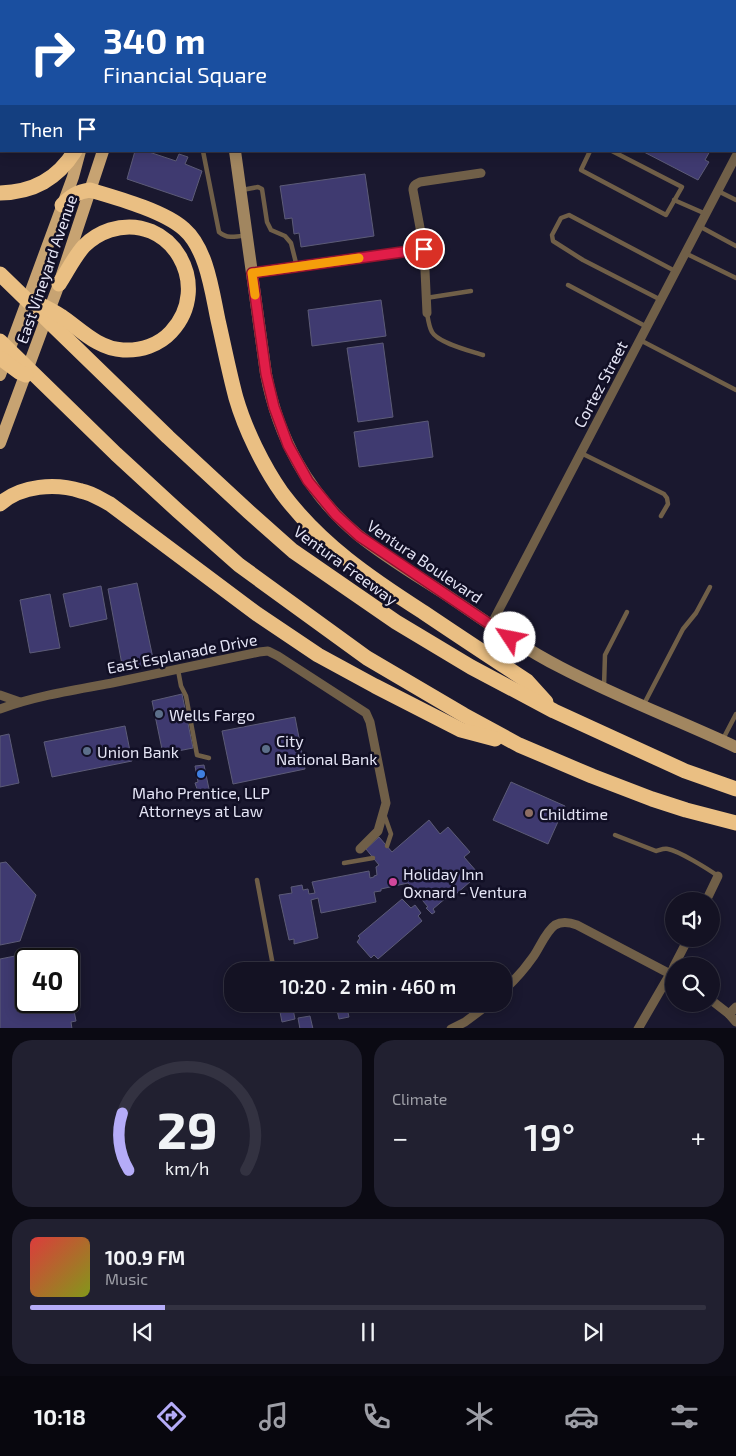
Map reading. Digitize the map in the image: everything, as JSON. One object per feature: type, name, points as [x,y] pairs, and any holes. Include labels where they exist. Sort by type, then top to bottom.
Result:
[{"type":"highway","points":[[0,192],[18,191],[46,181],[60,170],[75,152]]},
{"type":"highway","points":[[62,205],[73,194],[90,190],[162,215],[184,229],[195,242],[202,256],[236,399],[263,461],[282,492],[304,519],[328,543],[368,576],[527,681],[554,711]]},
{"type":"highway","points":[[20,294],[61,316],[101,345],[123,350],[148,348],[164,338],[179,324],[186,310],[189,293],[188,276],[176,249],[151,231],[134,227],[118,228],[101,233],[85,245],[59,284]]},
{"type":"highway","name":"Ventura Freeway","points":[[0,274],[168,437],[293,551],[396,622],[472,667],[554,711],[685,771],[736,789]]},
{"type":"highway","points":[[0,341],[116,454],[239,564],[367,658],[519,745],[652,799],[736,823]]},
{"type":"highway","points":[[0,358],[19,372],[40,380]]},
{"type":"highway","points":[[0,504],[19,493],[40,488],[68,487],[95,495],[110,504],[257,614],[318,655],[461,730],[519,745]]},
{"type":"main road","name":"East Vineyard Avenue","points":[[0,375],[73,177],[80,152]]},
{"type":"main road","name":"East Vineyard Avenue","points":[[0,443],[59,284],[103,152]]},
{"type":"street","name":"Ventura Boulevard","points":[[235,152],[266,374],[274,407],[290,449],[308,481],[336,515],[359,536],[539,656],[604,688],[736,747]]},
{"type":"street","name":"Cortez Street","points":[[491,625],[736,156]]},
{"type":"street","points":[[427,313],[424,249],[413,190],[414,185],[420,182],[481,173]]},
{"type":"street","points":[[252,273],[424,249]]},
{"type":"street","name":"East Esplanade Drive","points":[[0,709],[20,702],[71,690],[268,651],[366,713],[370,722],[386,803],[378,831],[360,849]]},
{"type":"street","points":[[0,695],[20,702]]},
{"type":"street","points":[[710,892],[718,876]]},
{"type":"street","points":[[512,983],[533,958],[551,928],[560,923],[577,925],[665,967]]},
{"type":"street","points":[[638,1028],[665,984]]},
{"type":"street","points":[[729,1014],[736,1006]]},
{"type":"street","points":[[720,1007],[736,1022]]},
{"type":"street","points":[[451,1028],[465,1022],[478,1012]]},
{"type":"lane","points":[[204,152],[219,232],[224,237],[247,235]]},
{"type":"lane","points":[[590,152],[581,170],[666,215],[682,187],[614,152]]},
{"type":"lane","points":[[240,190],[258,187],[262,189],[267,222],[271,230],[285,236],[291,243],[297,267]]},
{"type":"lane","points":[[718,191],[736,200]]},
{"type":"lane","points":[[674,200],[706,214]]},
{"type":"lane","points":[[661,300],[584,260],[553,241],[552,234],[561,218],[569,215],[676,272]]},
{"type":"lane","points":[[699,226],[736,246]]},
{"type":"lane","points":[[686,253],[736,278]]},
{"type":"lane","points":[[568,284],[647,327]]},
{"type":"lane","points":[[426,298],[471,291]]},
{"type":"lane","points":[[427,313],[432,332],[436,337],[483,356]]},
{"type":"lane","points":[[640,340],[736,390]]},
{"type":"lane","points":[[581,453],[664,494],[668,504],[661,516]]},
{"type":"lane","points":[[643,705],[683,629],[696,613],[710,588]]},
{"type":"lane","points":[[604,688],[605,655],[627,612]]},
{"type":"lane","points":[[178,670],[181,686],[186,696],[197,755],[209,758]]},
{"type":"lane","points":[[723,741],[736,714]]},
{"type":"lane","points":[[384,813],[391,834],[387,846]]},
{"type":"lane","points":[[614,835],[656,851],[670,849],[705,866],[718,876]]},
{"type":"lane","points":[[344,863],[373,858]]},
{"type":"lane","points":[[257,880],[272,962]]},
{"type":"building","points":[[135,152],[149,152],[176,161],[179,154],[188,157],[185,164],[202,171],[192,201],[127,179]]},
{"type":"building","points":[[644,152],[709,152],[705,160],[709,162],[698,180]]},
{"type":"building","points":[[365,174],[374,236],[301,247],[299,233],[294,234],[292,218],[285,219],[280,186]]},
{"type":"building","points":[[381,300],[386,336],[312,346],[308,310]]},
{"type":"building","points":[[383,343],[393,417],[358,422],[347,348]]},
{"type":"building","points":[[428,421],[433,457],[359,467],[354,432]]},
{"type":"building","points":[[137,583],[154,663],[123,670],[108,589]]},
{"type":"building","points":[[101,586],[107,619],[70,627],[63,594]]},
{"type":"building","points":[[50,594],[60,648],[30,653],[20,600]]},
{"type":"building","points":[[182,694],[193,748],[163,754],[152,701]]},
{"type":"building","points":[[295,717],[305,769],[233,784],[222,731]]},
{"type":"building","points":[[125,726],[132,761],[52,777],[44,742]]},
{"type":"building","points":[[9,734],[19,783],[0,787],[0,736]]},
{"type":"building","name":"Maho Prentice, LLP Attorneys at Law","points":[[204,765],[209,789],[200,791],[195,783],[198,782],[195,766]]},
{"type":"building","name":"Childtime","points":[[511,782],[565,806],[548,844],[493,820]]},
{"type":"building","name":"Holiday Inn Oxnard - Ventura","points":[[429,820],[440,834],[448,827],[470,852],[464,857],[477,872],[469,879],[471,881],[456,894],[454,891],[433,909],[435,912],[432,914],[426,908],[428,907],[408,883],[374,892],[376,902],[321,913],[318,898],[311,900],[318,938],[294,944],[294,939],[289,940],[279,895],[292,893],[291,887],[302,885],[303,890],[308,889],[309,894],[315,893],[312,882],[369,871],[370,878],[374,877],[377,875],[376,867],[379,865],[366,849],[379,837],[392,852]]},
{"type":"building","points":[[6,862],[36,895],[20,941],[0,945],[0,863]]},
{"type":"building","points":[[402,899],[411,908],[415,905],[421,913],[418,916],[422,921],[378,959],[374,955],[371,958],[357,942],[360,938],[358,936]]},
{"type":"building","points":[[15,956],[15,1013],[74,1013],[76,1021],[71,1022],[72,1028],[0,1028],[0,959]]},
{"type":"building","points":[[280,1012],[294,1012],[295,1019],[282,1022]]},
{"type":"building","points":[[337,1012],[348,1012],[349,1017],[339,1019]]},
{"type":"building","points":[[310,1016],[313,1028],[300,1028],[298,1018]]},
{"type":"slow traffic","points":[[255,295],[252,273],[359,258]]},
{"type":"place","name":"Wells Fargo","points":[[159,714]]},
{"type":"place","name":"City National Bank","points":[[266,749]]},
{"type":"place","name":"Union Bank","points":[[87,751]]},
{"type":"place","name":"Maho Prentice, LLP Attorneys at Law","points":[[201,774]]},
{"type":"place","name":"Childtime","points":[[529,813]]},
{"type":"place","name":"Holiday Inn Oxnard - Ventura","points":[[393,882]]},
{"type":"route","points":[[424,249],[252,273],[269,390],[283,433],[294,457],[308,481],[336,515],[372,546],[510,638]]}]
